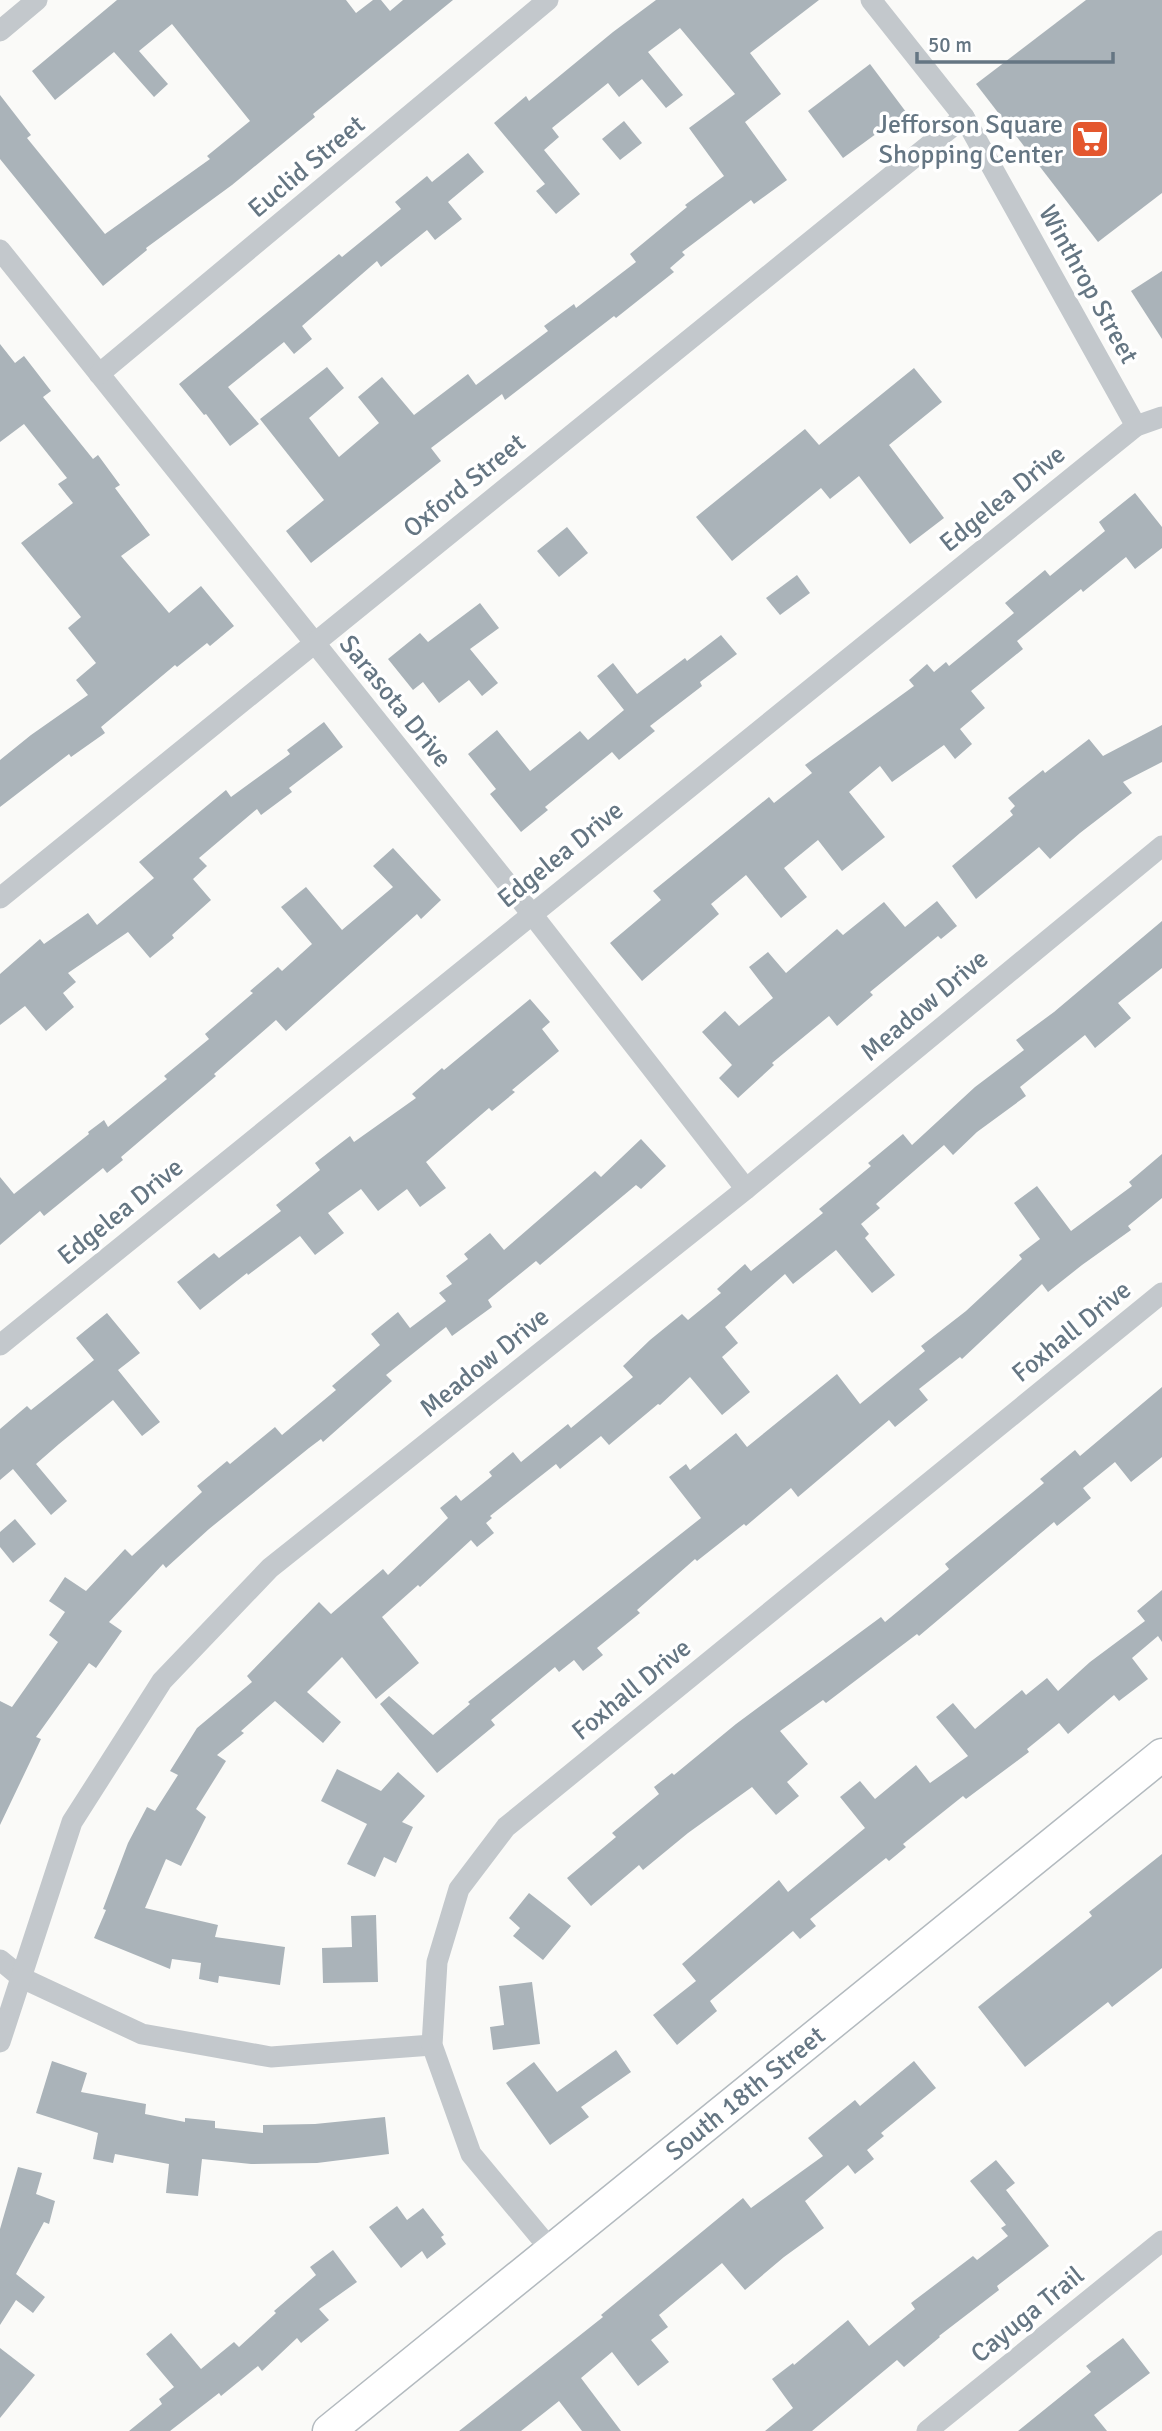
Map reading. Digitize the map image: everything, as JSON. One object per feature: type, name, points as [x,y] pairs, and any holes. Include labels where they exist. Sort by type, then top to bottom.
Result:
[{"type":"main road","name":"South 18th Street","points":[[329,2431],[1162,1755]]},
{"type":"street","points":[[0,31],[37,0]]},
{"type":"street","name":"Euclid Street","points":[[99,374],[548,0]]},
{"type":"street","name":"Winthrop Street","points":[[871,0],[964,117],[1136,425]]},
{"type":"street","name":"Oxford Street","points":[[0,898],[964,117]]},
{"type":"street","name":"Sarasota Drive","points":[[0,250],[531,913],[746,1189]]},
{"type":"street","name":"Edgelea Drive","points":[[0,1345],[1136,425],[1162,417]]},
{"type":"street","name":"Meadow Drive","points":[[0,2042],[72,1822],[162,1681],[270,1568],[746,1189],[1162,846]]},
{"type":"street","name":"Foxhall Drive","points":[[551,2250],[471,2154],[432,2045],[437,1962],[459,1889],[506,1827],[1162,1293]]},
{"type":"street","points":[[0,1960],[22,1978],[142,2034],[271,2057],[432,2045]]},
{"type":"street","name":"Cayuga Trail","points":[[927,2431],[1162,2241]]},
{"type":"building","points":[[117,0],[346,0],[356,13],[373,0],[381,0],[390,11],[403,0],[453,0],[313,114],[315,117],[232,185],[146,248],[147,250],[103,286],[0,159],[0,95],[31,135],[27,138],[105,234],[210,159],[207,156],[250,121],[172,24],[139,51],[168,84],[154,97],[114,52],[55,100],[32,71]]},
{"type":"building","points":[[656,0],[819,0],[750,53],[781,94],[745,122],[787,180],[754,204],[751,200],[682,252],[685,255],[670,268],[674,272],[616,318],[614,316],[505,400],[502,394],[431,448],[441,461],[311,563],[286,531],[324,500],[260,419],[327,367],[344,388],[309,418],[339,457],[379,423],[358,397],[382,377],[414,415],[468,374],[476,385],[548,331],[544,326],[574,304],[576,308],[636,262],[630,254],[687,207],[685,205],[724,176],[689,128],[735,94],[680,28],[648,52],[683,95],[666,108],[642,79],[619,97],[608,83],[552,128],[559,137],[544,150],[580,194],[556,214],[536,191],[545,184],[494,123],[526,96],[529,101]]},
{"type":"building","name":"Jefforson Square Shopping Center","points":[[1086,0],[1162,0],[1162,193],[1098,242],[976,84]]},
{"type":"building","points":[[870,64],[906,112],[843,158],[808,111]]},
{"type":"building","points":[[624,121],[642,143],[620,160],[602,139]]},
{"type":"building","points":[[468,153],[484,172],[448,202],[462,219],[435,240],[427,230],[381,267],[377,261],[302,326],[312,339],[294,354],[284,342],[228,387],[259,424],[230,446],[179,384],[339,254],[342,257],[401,209],[395,202],[427,176],[432,182]]},
{"type":"building","points":[[1162,271],[1162,339],[1131,291]]},
{"type":"building","points":[[0,344],[15,363],[24,356],[51,391],[43,397],[93,459],[98,455],[120,485],[115,488],[150,535],[121,556],[169,613],[201,586],[234,626],[210,646],[207,643],[177,667],[175,665],[101,727],[105,733],[71,757],[69,754],[0,807],[0,760],[88,695],[76,680],[96,663],[68,628],[81,617],[21,543],[73,503],[58,484],[67,478],[24,424],[0,442]]},
{"type":"building","points":[[914,368],[942,402],[889,445],[944,518],[910,544],[859,476],[830,499],[821,488],[732,561],[696,517],[805,429],[819,445]]},
{"type":"building","points":[[1135,493],[1162,527],[1162,548],[1135,569],[1126,557],[1083,592],[1081,589],[1017,641],[1023,649],[971,691],[985,708],[960,729],[972,744],[955,759],[944,745],[892,782],[880,766],[849,792],[885,837],[842,871],[818,840],[784,868],[807,897],[781,918],[746,875],[711,904],[719,914],[642,981],[610,943],[661,900],[653,891],[769,797],[774,803],[812,773],[805,765],[914,686],[909,680],[927,664],[934,672],[946,662],[949,666],[1014,613],[1005,603],[1045,570],[1050,576],[1105,531],[1099,522]]},
{"type":"building","points":[[567,527],[588,553],[559,577],[537,551]]},
{"type":"building","points":[[797,575],[810,593],[780,615],[766,598]]},
{"type":"building","points":[[480,603],[499,628],[470,649],[498,683],[482,696],[469,680],[439,703],[423,682],[413,690],[388,659],[420,633],[428,642]]},
{"type":"building","points":[[721,635],[737,654],[700,682],[702,686],[650,726],[655,731],[619,760],[612,752],[545,807],[548,810],[521,832],[490,794],[496,789],[468,754],[497,730],[530,771],[580,731],[588,740],[624,710],[597,676],[613,663],[637,694]]},
{"type":"building","points":[[324,722],[343,747],[289,788],[292,792],[261,815],[257,809],[199,858],[207,866],[193,879],[211,900],[172,935],[174,938],[150,958],[128,932],[68,973],[76,982],[63,993],[74,1007],[46,1031],[25,1006],[0,1025],[0,974],[40,939],[44,944],[88,913],[97,925],[154,878],[139,862],[226,790],[231,797],[290,754],[287,750]]},
{"type":"building","points":[[1162,725],[1162,762],[1123,782],[1132,793],[1050,859],[1039,847],[976,899],[952,866],[1013,815],[1010,811],[1015,806],[1008,798],[1089,739],[1103,756]]},
{"type":"building","points":[[393,848],[441,900],[421,919],[417,914],[286,1031],[276,1020],[214,1074],[216,1076],[121,1157],[123,1160],[107,1173],[103,1168],[44,1216],[40,1211],[0,1245],[0,1177],[14,1194],[89,1134],[88,1132],[104,1120],[108,1127],[167,1079],[164,1076],[209,1039],[205,1034],[253,993],[250,991],[278,967],[282,971],[312,944],[281,907],[306,887],[342,930],[393,887],[373,866]]},
{"type":"building","points":[[937,901],[957,926],[941,939],[938,936],[870,992],[873,995],[837,1026],[829,1016],[772,1063],[774,1065],[738,1098],[719,1078],[732,1065],[702,1032],[725,1011],[739,1026],[773,998],[749,967],[768,952],[786,973],[837,929],[843,935],[884,902],[905,927]]},
{"type":"building","points":[[1162,921],[1162,968],[1118,1003],[1131,1018],[1095,1048],[1085,1035],[1020,1087],[1026,1096],[977,1132],[953,1155],[944,1145],[876,1204],[880,1208],[861,1224],[869,1234],[865,1238],[895,1275],[872,1293],[836,1250],[793,1284],[785,1274],[725,1327],[738,1343],[722,1357],[750,1392],[722,1415],[690,1377],[660,1405],[609,1445],[601,1436],[560,1469],[556,1464],[490,1516],[492,1518],[486,1523],[494,1533],[477,1547],[471,1540],[420,1587],[418,1585],[382,1617],[419,1663],[376,1699],[342,1657],[307,1692],[341,1722],[323,1743],[275,1701],[241,1731],[244,1733],[217,1755],[226,1761],[196,1809],[206,1817],[181,1866],[166,1859],[145,1908],[218,1925],[215,1937],[285,1947],[280,1985],[219,1976],[218,1983],[199,1979],[201,1963],[172,1959],[170,1969],[94,1938],[128,1843],[147,1807],[155,1811],[178,1775],[170,1771],[197,1728],[252,1682],[247,1676],[319,1602],[331,1614],[383,1569],[388,1575],[448,1518],[440,1508],[456,1495],[461,1501],[492,1476],[489,1472],[513,1452],[521,1462],[568,1424],[571,1428],[633,1377],[623,1366],[650,1340],[682,1314],[688,1320],[721,1293],[717,1289],[745,1264],[751,1271],[823,1213],[819,1209],[871,1166],[868,1163],[903,1134],[912,1145],[975,1087],[1024,1050],[1016,1040],[1054,1012]]},
{"type":"building","points":[[530,999],[550,1022],[542,1029],[559,1051],[512,1090],[515,1092],[492,1111],[489,1108],[426,1162],[446,1188],[420,1207],[407,1189],[378,1211],[361,1189],[328,1213],[344,1233],[315,1255],[300,1236],[200,1310],[177,1282],[214,1253],[219,1258],[281,1211],[276,1205],[320,1170],[315,1163],[350,1136],[354,1142],[416,1098],[412,1094]]},
{"type":"building","points":[[641,1139],[666,1166],[641,1189],[636,1185],[540,1265],[536,1261],[488,1300],[492,1307],[452,1336],[446,1327],[386,1375],[392,1381],[323,1442],[321,1439],[309,1448],[209,1529],[166,1568],[163,1564],[109,1622],[122,1631],[96,1668],[89,1663],[36,1737],[41,1739],[0,1825],[0,1701],[12,1707],[58,1642],[49,1635],[65,1612],[49,1601],[65,1577],[86,1591],[125,1549],[132,1556],[202,1492],[197,1486],[227,1461],[230,1464],[275,1427],[282,1435],[336,1390],[332,1386],[380,1345],[371,1334],[398,1312],[410,1328],[446,1301],[439,1293],[452,1284],[446,1276],[468,1259],[464,1254],[490,1233],[504,1250],[595,1171],[601,1177]]},
{"type":"building","points":[[1162,1154],[1162,1198],[1128,1226],[1131,1230],[1048,1292],[1042,1284],[962,1359],[960,1357],[919,1389],[928,1400],[895,1427],[889,1420],[798,1497],[791,1488],[746,1526],[744,1524],[697,1561],[695,1559],[637,1610],[640,1613],[597,1648],[603,1655],[583,1671],[574,1660],[559,1672],[555,1667],[491,1720],[495,1725],[437,1773],[380,1704],[389,1696],[433,1735],[470,1704],[468,1702],[701,1518],[669,1477],[686,1464],[690,1470],[736,1433],[747,1447],[837,1374],[860,1404],[925,1351],[921,1346],[966,1311],[1022,1259],[1019,1255],[1040,1239],[1014,1203],[1037,1186],[1071,1231],[1132,1186],[1129,1182]]},
{"type":"building","points":[[107,1313],[140,1353],[118,1370],[160,1422],[142,1436],[113,1400],[59,1444],[36,1464],[67,1501],[51,1515],[13,1469],[0,1480],[0,1429],[27,1406],[31,1410],[94,1360],[76,1338]]},
{"type":"building","points":[[1162,1387],[1162,1457],[1131,1482],[1115,1462],[1083,1488],[1091,1498],[1057,1526],[1054,1522],[919,1636],[917,1634],[826,1703],[823,1700],[780,1731],[808,1764],[787,1782],[799,1796],[776,1815],[752,1787],[688,1833],[643,1870],[639,1865],[591,1906],[567,1878],[616,1837],[612,1833],[659,1794],[654,1787],[672,1773],[674,1775],[736,1724],[881,1617],[885,1622],[949,1569],[945,1564],[1044,1483],[1040,1479],[1075,1450],[1080,1456]]},
{"type":"building","points":[[15,1519],[36,1544],[13,1563],[0,1547],[0,1532]]},
{"type":"building","points":[[1162,1590],[1162,1642],[1158,1636],[1132,1658],[1148,1679],[1119,1701],[1114,1695],[1068,1734],[1059,1723],[1027,1749],[1029,1752],[966,1799],[963,1796],[903,1844],[906,1847],[889,1861],[886,1858],[810,1919],[816,1926],[800,1939],[793,1931],[710,2001],[717,2011],[677,2045],[653,2015],[696,1981],[682,1964],[779,1880],[788,1892],[865,1828],[840,1797],[860,1781],[875,1799],[916,1765],[930,1783],[968,1756],[936,1717],[953,1703],[975,1729],[1022,1690],[1026,1695],[1047,1678],[1058,1691],[1090,1662],[1145,1621],[1137,1611]]},
{"type":"building","points":[[337,1769],[381,1791],[398,1772],[425,1796],[402,1822],[413,1827],[396,1863],[384,1857],[375,1877],[347,1864],[367,1824],[321,1801]]},
{"type":"building","points":[[1162,1854],[1162,1968],[1112,2007],[1108,2002],[1025,2067],[978,2007],[1092,1916],[1089,1912]]},
{"type":"building","points":[[529,1893],[571,1926],[543,1960],[513,1936],[520,1928],[509,1918]]},
{"type":"building","points":[[376,1915],[378,1982],[323,1983],[322,1948],[352,1947],[351,1916]]},
{"type":"building","points":[[532,1982],[540,2044],[493,2050],[490,2027],[504,2025],[499,1986]]},
{"type":"building","points":[[616,2050],[631,2072],[581,2107],[589,2117],[550,2145],[506,2083],[534,2062],[557,2092]]},
{"type":"building","points":[[52,2061],[87,2073],[81,2092],[146,2104],[145,2114],[185,2122],[185,2118],[215,2121],[215,2128],[263,2133],[263,2125],[315,2124],[385,2117],[389,2154],[317,2163],[251,2164],[202,2159],[198,2196],[166,2193],[169,2164],[115,2154],[113,2163],[93,2159],[98,2133],[36,2113]]},
{"type":"building","points":[[914,2061],[936,2088],[881,2133],[884,2136],[867,2150],[874,2159],[855,2174],[848,2165],[805,2201],[824,2228],[745,2290],[722,2263],[659,2315],[668,2327],[651,2340],[669,2362],[638,2386],[612,2352],[581,2378],[621,2431],[582,2431],[559,2401],[521,2431],[459,2431],[603,2317],[601,2315],[743,2198],[751,2208],[823,2156],[808,2138],[855,2100],[860,2106]]},
{"type":"building","points":[[996,2160],[1015,2183],[1006,2190],[1049,2246],[997,2286],[999,2290],[904,2367],[897,2360],[812,2431],[765,2431],[793,2408],[772,2379],[793,2363],[794,2365],[848,2320],[869,2346],[915,2309],[911,2303],[973,2256],[977,2260],[1008,2236],[1001,2228],[1006,2225],[970,2181]]},
{"type":"building","points":[[18,2167],[42,2173],[36,2194],[55,2201],[49,2224],[44,2222],[16,2274],[45,2297],[33,2313],[16,2300],[0,2325],[0,2229]]},
{"type":"building","points":[[397,2206],[407,2220],[423,2208],[444,2235],[441,2237],[446,2244],[427,2259],[422,2251],[401,2268],[369,2227]]},
{"type":"building","points":[[333,2250],[357,2282],[319,2309],[329,2320],[301,2343],[297,2338],[262,2371],[258,2366],[221,2396],[219,2393],[170,2431],[129,2431],[162,2404],[159,2399],[174,2387],[146,2354],[171,2333],[201,2369],[234,2342],[239,2347],[276,2313],[274,2311],[316,2275],[310,2267]]},
{"type":"building","points":[[1123,2338],[1150,2373],[1094,2415],[1107,2431],[1018,2431],[1091,2372],[1086,2366]]},
{"type":"building","points":[[0,2348],[35,2375],[0,2418]]},
{"type":"place","name":"Jefforson Square Shopping Center","points":[[1090,139]]}]
